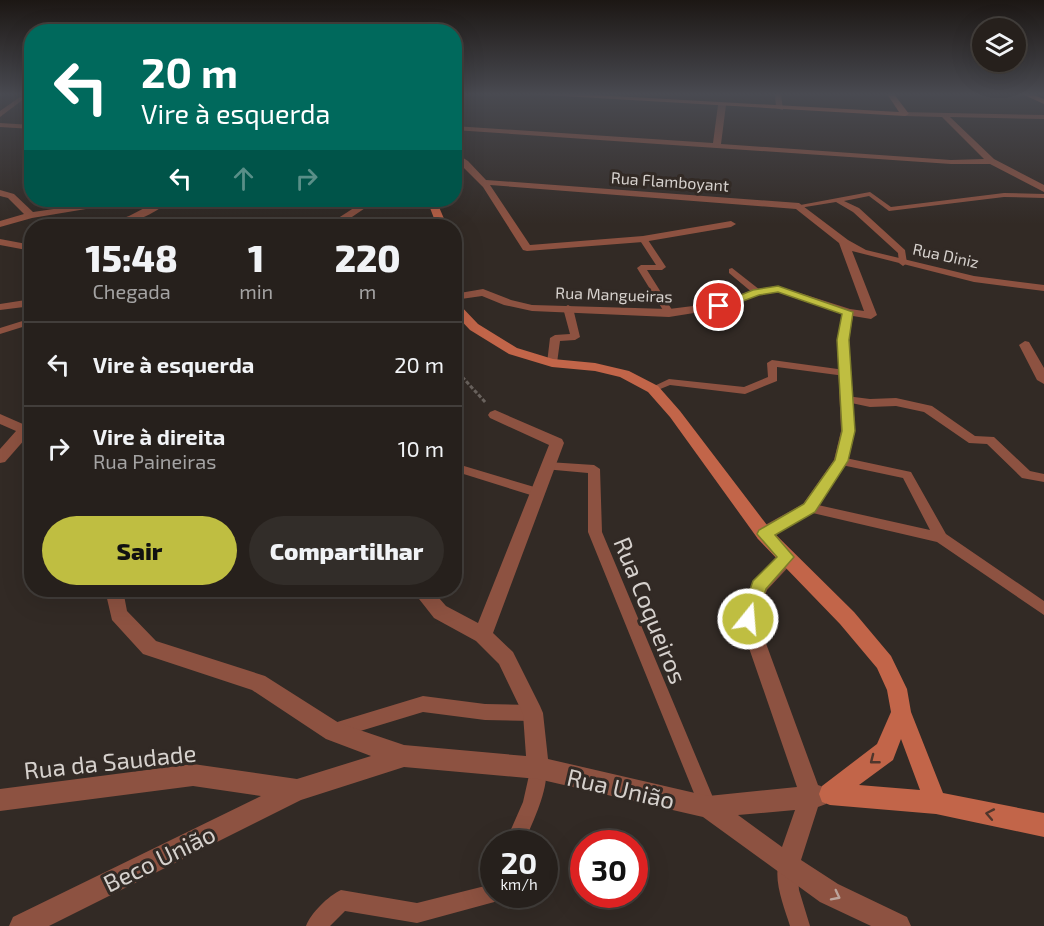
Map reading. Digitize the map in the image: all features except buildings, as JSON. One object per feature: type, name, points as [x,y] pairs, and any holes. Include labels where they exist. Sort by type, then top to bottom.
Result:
[{"type":"street","points":[[597,137],[939,161],[991,161]]},
{"type":"street","points":[[717,145],[718,137]]},
{"type":"street","points":[[966,137],[991,161],[1044,189]]},
{"type":"street","points":[[462,160],[482,182],[527,248],[643,239],[731,224]]},
{"type":"street","name":"Rua Flamboyant","points":[[482,182],[799,206]]},
{"type":"street","points":[[0,193],[11,196],[31,216]]},
{"type":"street","points":[[799,206],[844,242]]},
{"type":"street","points":[[0,224],[83,207]]},
{"type":"street","points":[[129,219],[153,207]]},
{"type":"street","points":[[342,219],[361,207]]},
{"type":"street","points":[[0,242],[24,247]]},
{"type":"street","name":"Rua Diniz","points":[[844,242],[862,252],[903,263],[974,279],[1044,288]]},
{"type":"street","name":"Rua Mangueiras","points":[[462,296],[483,292],[508,303],[532,308],[669,313],[719,306],[757,292],[778,289],[848,312],[871,315],[844,242]]},
{"type":"street","points":[[0,307],[24,303]]},
{"type":"street","points":[[764,534],[809,508],[841,461],[848,431],[843,340],[848,312]]},
{"type":"street","points":[[462,314],[474,327],[513,351],[552,363],[604,369],[624,374],[653,389],[675,414],[764,534],[847,618],[884,662],[897,689],[901,712],[936,803]]},
{"type":"street","points":[[1025,345],[1044,380]]},
{"type":"street","points":[[483,635],[557,443],[495,416]]},
{"type":"street","points":[[0,419],[24,431]]},
{"type":"street","points":[[0,458],[24,437]]},
{"type":"street","points":[[787,557],[759,586],[748,619],[821,795]]},
{"type":"street","points":[[115,597],[118,614],[150,648],[258,683],[333,732],[404,756]]},
{"type":"street","points":[[426,597],[440,612],[483,635],[506,658],[532,713],[538,768]]},
{"type":"street","points":[[787,865],[821,795],[885,752],[901,712]]},
{"type":"street","name":"Rua União","points":[[404,756],[538,768],[708,807],[829,893],[898,926]]},
{"type":"street","name":"Beco União","points":[[22,926],[297,790],[404,756]]},
{"type":"street","name":"Rua da Saudade","points":[[0,800],[193,775],[297,790]]},
{"type":"street","points":[[708,807],[821,795],[936,803],[1044,825]]},
{"type":"lane","points":[[799,206],[870,194],[889,208],[1004,195],[1044,196]]},
{"type":"lane","points":[[836,199],[856,210],[902,252],[903,263]]},
{"type":"lane","points":[[643,239],[662,267],[641,268],[669,313]]},
{"type":"lane","points":[[732,271],[757,292]]},
{"type":"lane","points":[[552,363],[555,338],[575,337],[568,308]]},
{"type":"lane","points":[[0,331],[24,324]]},
{"type":"lane","points":[[653,389],[669,382],[745,391],[773,379],[772,363],[845,373]]},
{"type":"lane","points":[[846,399],[870,404],[896,402],[928,409],[973,440],[990,440],[1026,475],[1044,478]]},
{"type":"lane","points":[[841,461],[907,475],[941,538]]},
{"type":"lane","name":"Rua Coqueiros","points":[[548,466],[594,469],[595,532],[708,807]]},
{"type":"lane","points":[[462,469],[537,492]]},
{"type":"lane","points":[[809,508],[941,538],[1044,609]]},
{"type":"lane","points":[[333,732],[423,704],[485,712],[532,713]]},
{"type":"lane","points":[[520,830],[532,803],[538,768]]},
{"type":"lane","points":[[787,865],[789,890],[801,926]]},
{"type":"lane","points":[[316,926],[341,900],[417,912],[480,897]]},
{"type":"path","points":[[462,376],[478,392],[495,416]]},
{"type":"route","points":[[719,306],[757,292],[778,289],[848,312],[843,340],[848,431],[841,461],[809,508],[764,534],[787,557],[759,586],[748,619]]}]
